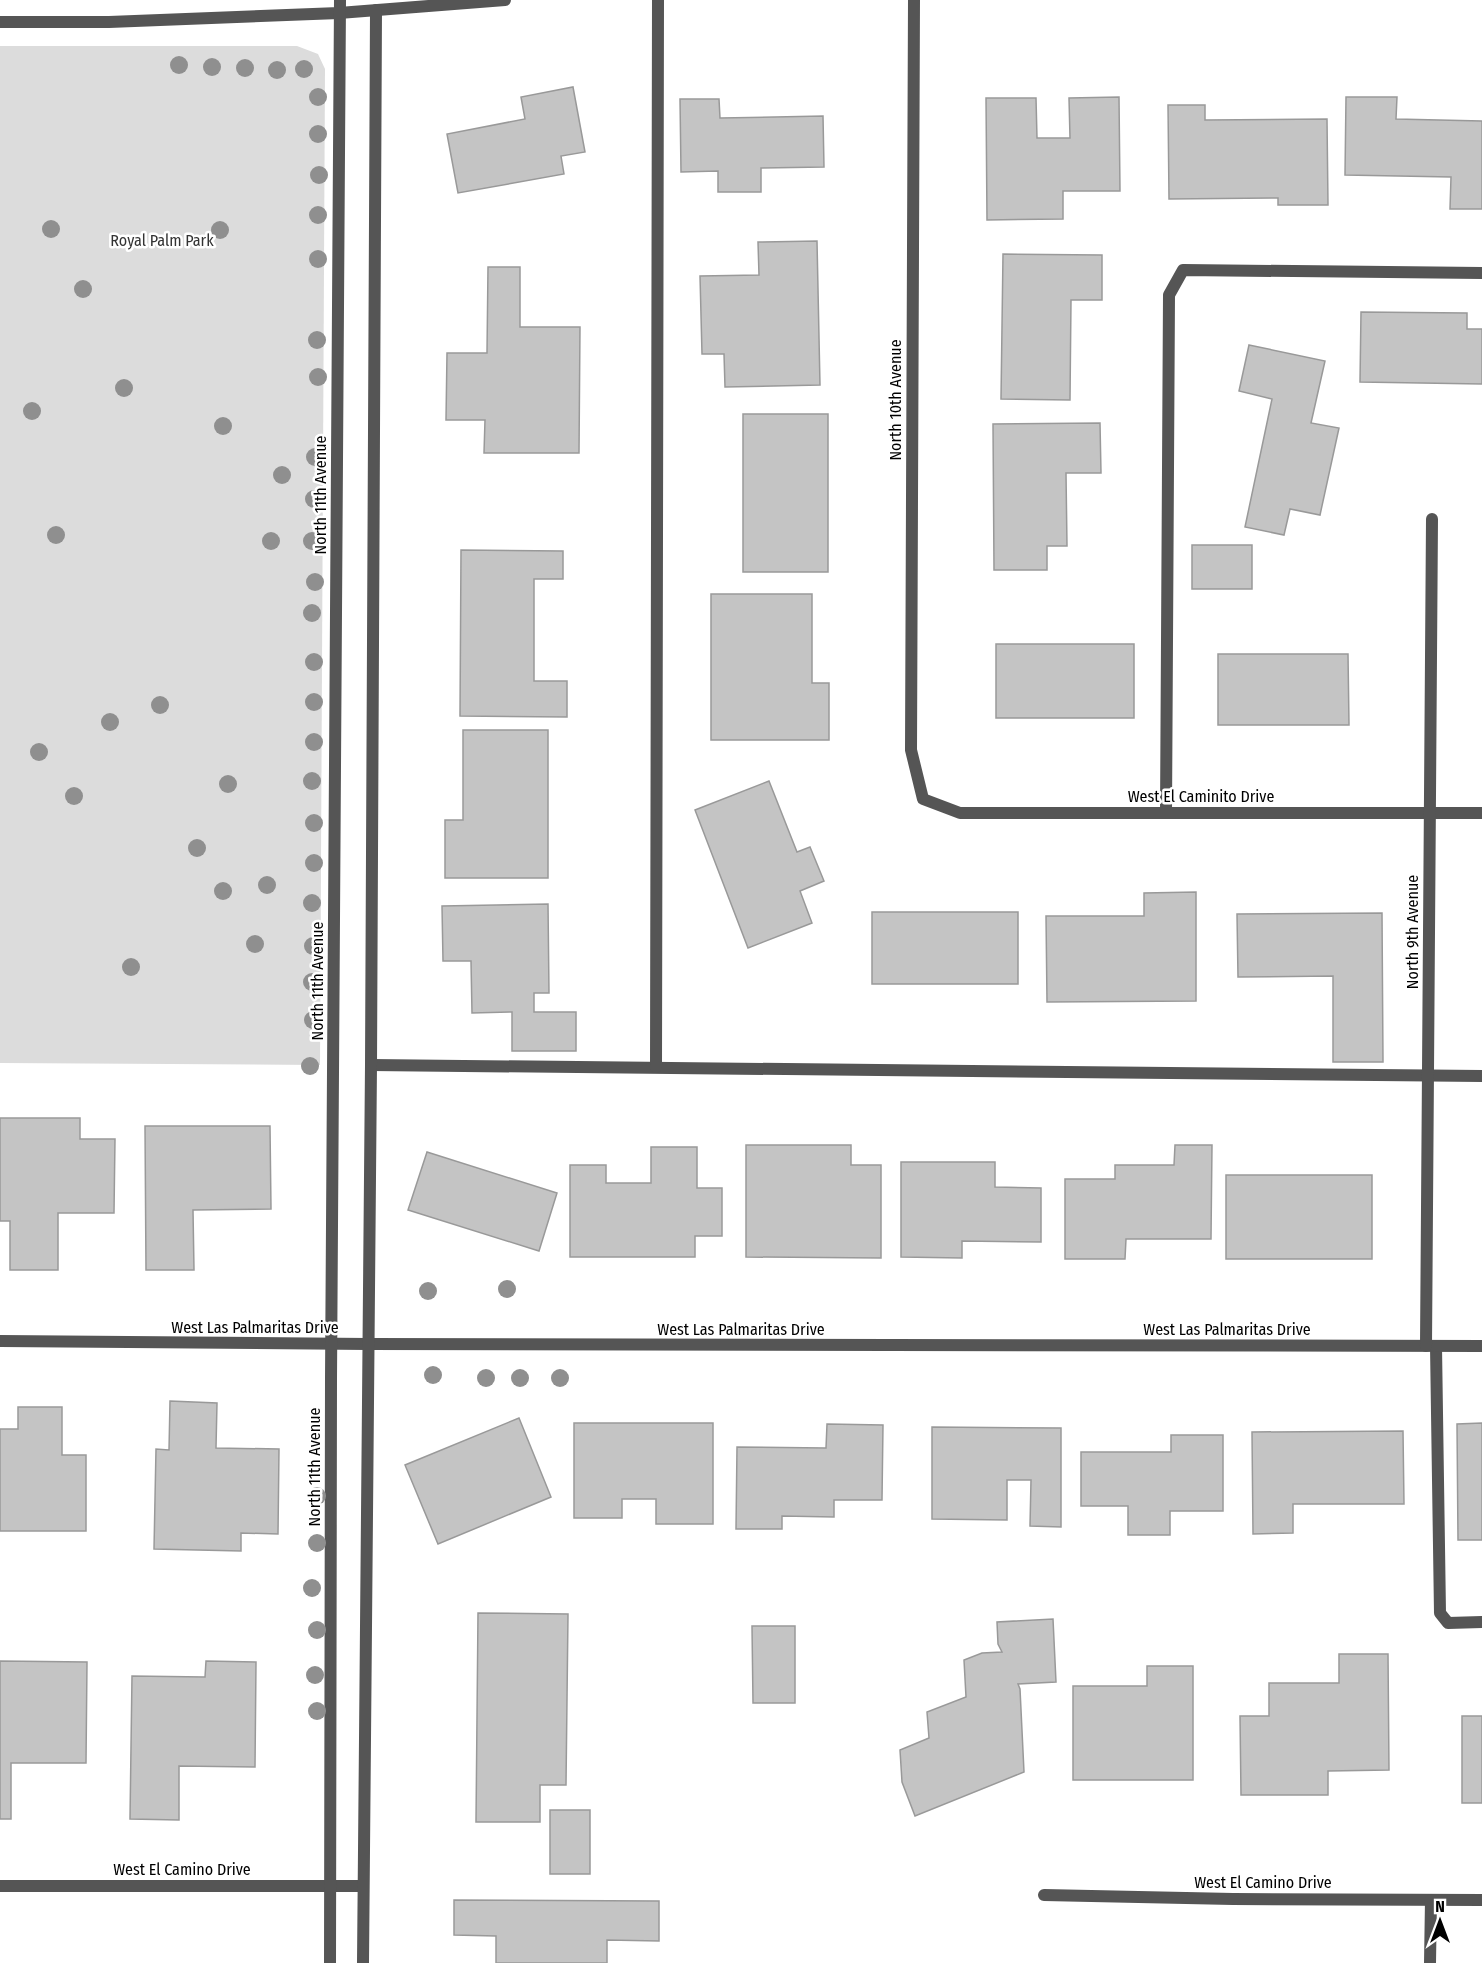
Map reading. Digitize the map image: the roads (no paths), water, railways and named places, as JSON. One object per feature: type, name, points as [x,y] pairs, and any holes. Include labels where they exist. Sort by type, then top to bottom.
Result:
[{"type":"street","name":"North 11th Avenue","points":[[330,1963],[331,1344],[340,0]]},
{"type":"street","points":[[0,22],[109,22],[339,13],[376,10],[396,4],[504,0]]},
{"type":"street","points":[[656,1067],[658,0]]},
{"type":"street","name":"North 10th Avenue","points":[[914,0],[911,750],[923,799]]},
{"type":"street","points":[[363,1963],[371,1065],[376,10]]},
{"type":"street","points":[[1166,813],[1169,294],[1183,270],[1482,273]]},
{"type":"street","name":"North 9th Avenue","points":[[1432,519],[1428,1077],[1431,1346],[1440,1613],[1448,1623],[1482,1622]]},
{"type":"street","name":"West El Caminito Drive","points":[[923,799],[960,813],[1482,813]]},
{"type":"street","points":[[371,1065],[1482,1076]]},
{"type":"street","name":"West Las Palmaritas Drive","points":[[0,1341],[331,1344],[1482,1346]]},
{"type":"street","name":"West El Camino Drive","points":[[0,1886],[363,1886]]},
{"type":"street","name":"West El Camino Drive","points":[[1044,1895],[1233,1899],[1482,1900]]},
{"type":"street","points":[[1431,1900],[1431,1963]]},
{"type":"park label","name":"Royal Palm Park","points":[[162,240]]}]
